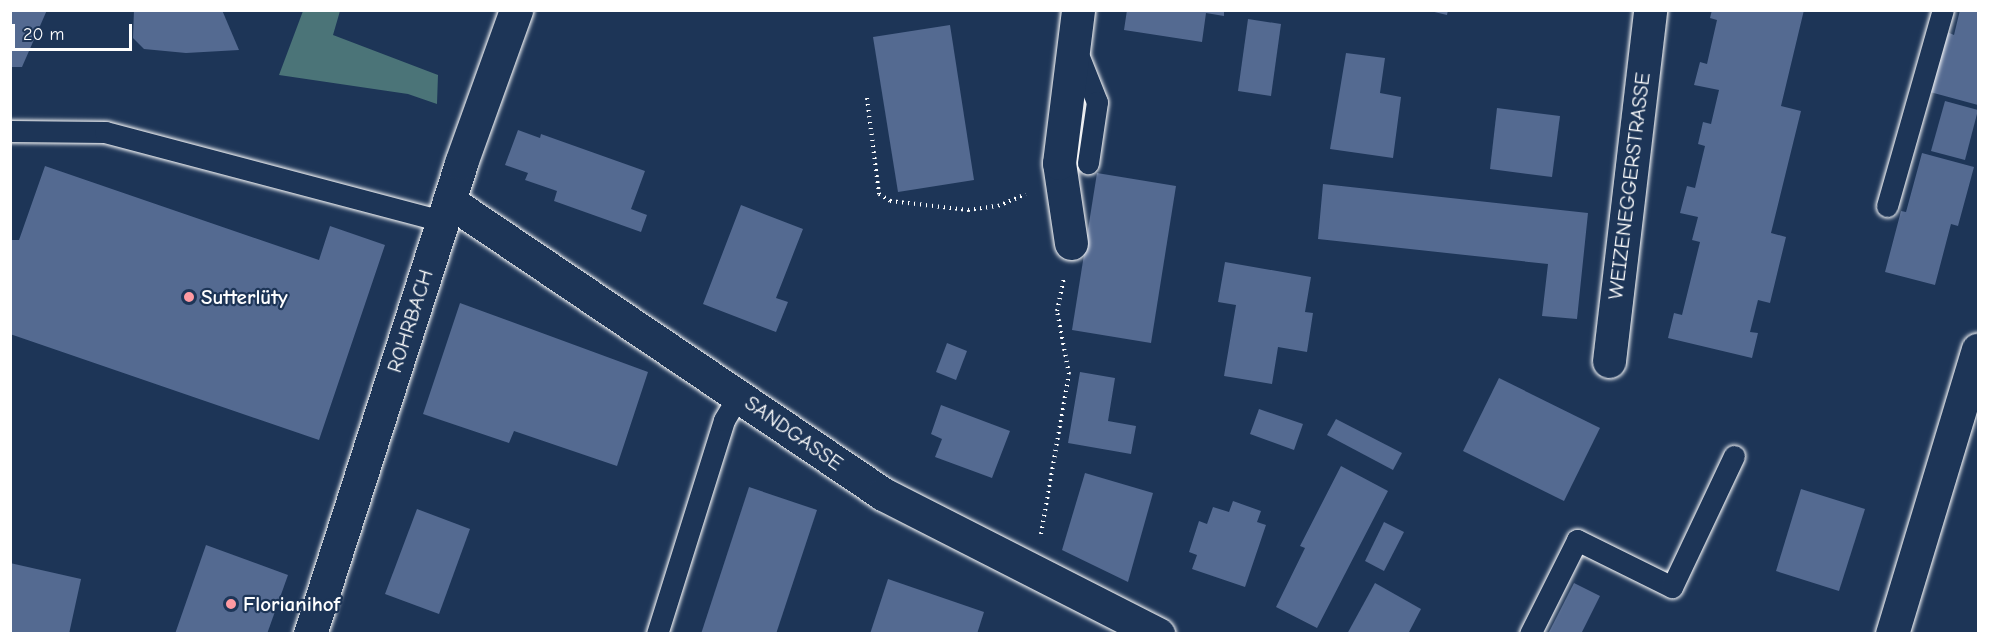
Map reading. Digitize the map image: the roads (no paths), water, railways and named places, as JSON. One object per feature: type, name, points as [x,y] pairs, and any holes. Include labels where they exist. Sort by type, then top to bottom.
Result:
[{"type":"street","name":"ROHRBACH","points":[[310,633],[446,211],[516,10]]},
{"type":"street","points":[[1071,243],[1074,163],[1073,43],[1078,10]]},
{"type":"street","name":"WEIZENEGGERSTRASSE","points":[[1609,361],[1650,10]]},
{"type":"street","name":"SANDGASSE","points":[[446,211],[739,395],[883,494],[1139,629]]},
{"type":"street","points":[[1892,633],[1978,350]]},
{"type":"lane","points":[[1887,206],[1943,10]]},
{"type":"lane","points":[[10,131],[105,132],[446,211]]},
{"type":"lane","points":[[657,633],[724,420],[739,395]]},
{"type":"lane","points":[[1530,633],[1576,540],[1672,587],[1734,456]]},
{"type":"place","name":"Sutterlüty","points":[[189,297]]},
{"type":"place","name":"Florianihof","points":[[231,604]]}]
